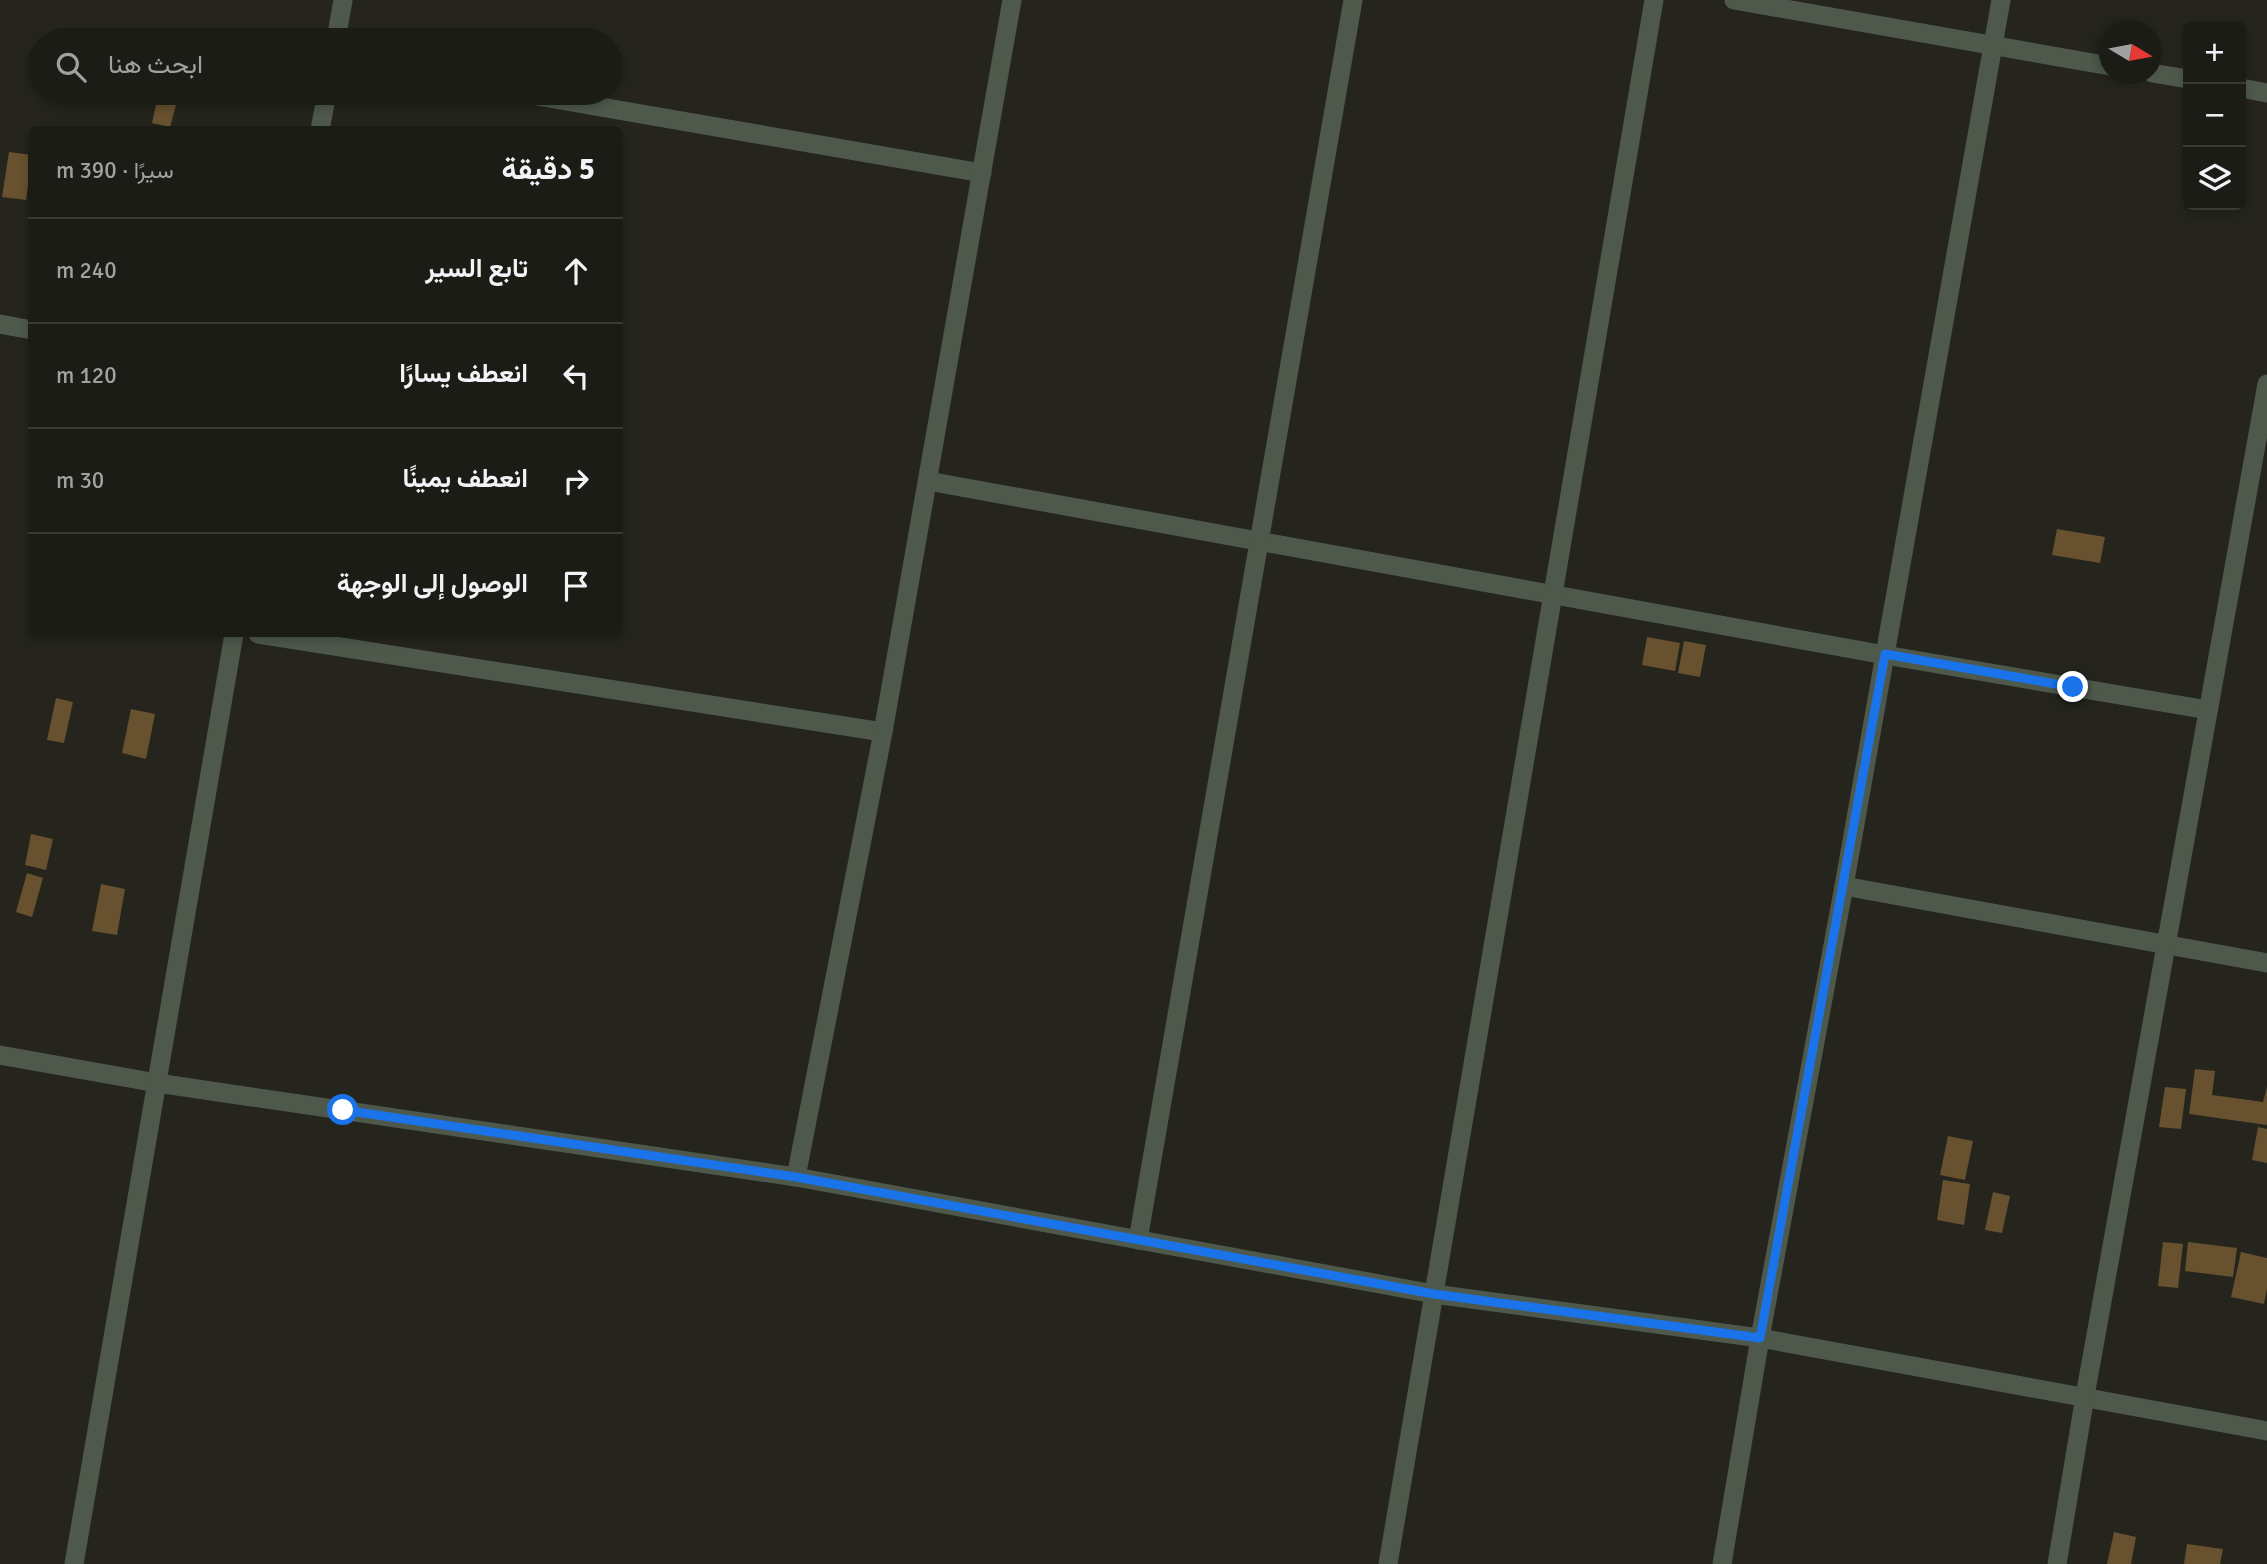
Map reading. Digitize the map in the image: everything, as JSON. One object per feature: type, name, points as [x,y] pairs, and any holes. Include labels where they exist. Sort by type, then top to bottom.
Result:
[{"type":"street","points":[[338,28],[343,0]]},
{"type":"street","points":[[796,1177],[883,732],[1012,0]]},
{"type":"street","points":[[1138,1240],[1353,0]]},
{"type":"street","points":[[1388,1564],[1654,0]]},
{"type":"street","points":[[1734,0],[2099,64]]},
{"type":"street","points":[[1722,1564],[1760,1338],[1844,886],[2001,0]]},
{"type":"street","points":[[2162,75],[2183,78]]},
{"type":"street","points":[[2246,89],[2267,93]]},
{"type":"street","points":[[321,126],[325,105]]},
{"type":"street","points":[[589,105],[982,173]]},
{"type":"street","points":[[0,324],[28,329]]},
{"type":"street","points":[[2057,1564],[2267,388]]},
{"type":"street","points":[[928,481],[2208,710]]},
{"type":"street","points":[[74,1564],[233,637]]},
{"type":"street","points":[[277,637],[883,732]]},
{"type":"street","points":[[1844,886],[2267,963]]},
{"type":"street","points":[[0,1055],[157,1083],[796,1177],[1434,1294],[1760,1338],[2267,1431]]},
{"type":"building","points":[[156,105],[176,105],[170,126],[152,123]]},
{"type":"building","points":[[9,152],[28,154],[26,200],[2,197]]},
{"type":"building","points":[[2057,529],[2105,537],[2100,563],[2052,555]]},
{"type":"building","points":[[1647,637],[1680,643],[1675,671],[1642,665]]},
{"type":"building","points":[[1684,641],[1706,645],[1700,677],[1678,673]]},
{"type":"building","points":[[56,698],[73,702],[64,743],[47,740]]},
{"type":"building","points":[[131,709],[155,714],[146,759],[122,753]]},
{"type":"building","points":[[31,834],[53,839],[46,870],[25,865]]},
{"type":"building","points":[[27,873],[43,878],[32,917],[16,912]]},
{"type":"building","points":[[101,884],[125,889],[117,935],[92,931]]},
{"type":"building","points":[[2195,1069],[2215,1071],[2212,1095],[2263,1102],[2267,1087],[2267,1125],[2189,1114]]},
{"type":"building","points":[[2165,1087],[2186,1089],[2181,1129],[2159,1127]]},
{"type":"building","points":[[2258,1127],[2267,1129],[2267,1163],[2252,1160]]},
{"type":"building","points":[[1948,1136],[1973,1141],[1965,1180],[1940,1175]]},
{"type":"building","points":[[1943,1180],[1970,1184],[1964,1225],[1937,1220]]},
{"type":"building","points":[[1993,1192],[2010,1196],[2002,1233],[1985,1230]]},
{"type":"building","points":[[2163,1242],[2183,1244],[2178,1288],[2158,1286]]},
{"type":"building","points":[[2188,1242],[2237,1248],[2233,1277],[2185,1271]]},
{"type":"building","points":[[2241,1252],[2267,1258],[2264,1304],[2231,1297]]},
{"type":"building","points":[[2114,1532],[2136,1537],[2131,1564],[2107,1564]]},
{"type":"building","points":[[2187,1544],[2223,1549],[2220,1564],[2184,1564]]},
{"type":"route","points":[[343,1110],[796,1177],[1434,1294],[1760,1338],[1885,654],[2073,687]]}]
